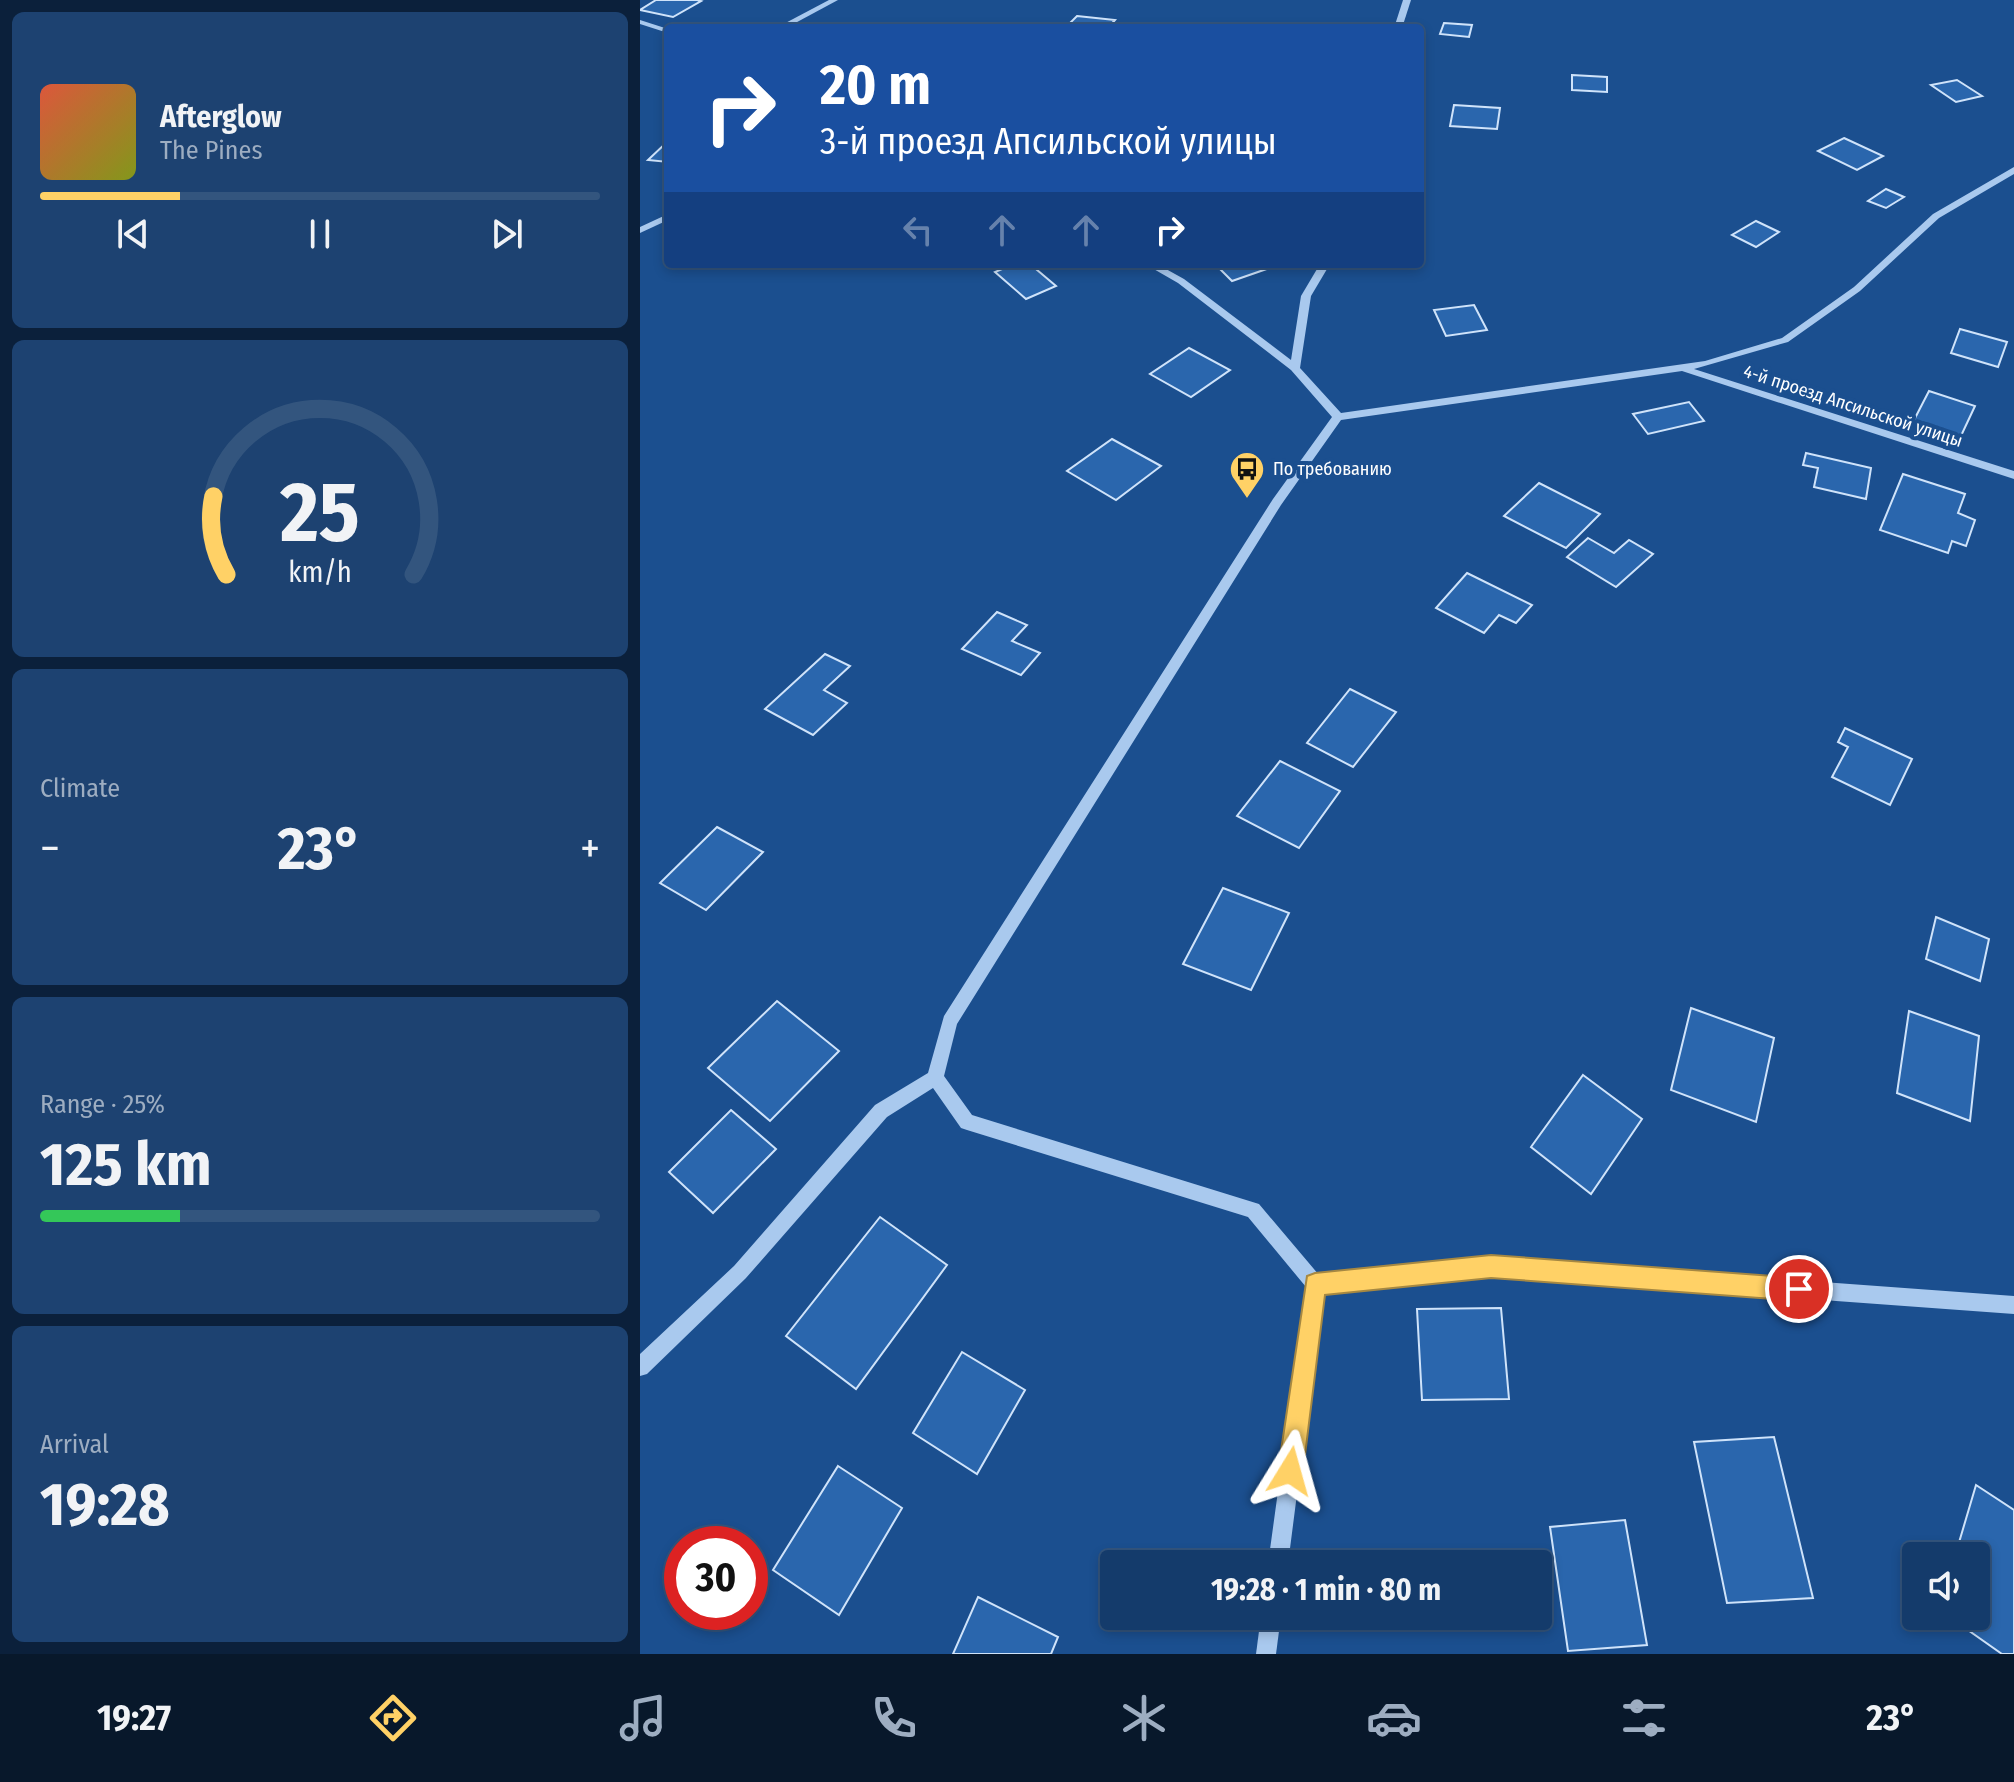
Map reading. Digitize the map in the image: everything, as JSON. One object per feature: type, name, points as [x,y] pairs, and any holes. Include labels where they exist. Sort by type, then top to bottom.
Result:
[{"type":"street","points":[[788,24],[834,0]]},
{"type":"street","points":[[1399,24],[1407,0]]},
{"type":"street","points":[[640,22],[664,30]]},
{"type":"street","points":[[640,1367],[740,1272],[881,1111],[935,1078],[950,1021],[1277,502],[1338,417],[1706,364],[1785,340],[1857,289],[1936,216],[2014,170]]},
{"type":"street","points":[[640,230],[664,219]]},
{"type":"street","points":[[1157,268],[1181,281],[1295,368],[1338,417]]},
{"type":"street","points":[[1295,368],[1306,296],[1323,268]]},
{"type":"street","name":"4-й проезд Апсильской улицы","points":[[1682,368],[2014,475]]},
{"type":"street","points":[[935,1078],[967,1122],[1253,1210],[1315,1284],[1280,1550]]},
{"type":"street","points":[[1315,1284],[1491,1267],[2014,1305]]},
{"type":"street","points":[[1266,1654],[1269,1630]]},
{"type":"building","points":[[656,0],[701,1],[673,17],[640,10]]},
{"type":"building","points":[[1077,16],[1115,20],[1112,24],[1069,24]]},
{"type":"building","points":[[1444,23],[1472,25],[1469,37],[1440,34]]},
{"type":"building","points":[[1572,75],[1607,77],[1607,92],[1572,90]]},
{"type":"building","points":[[1957,80],[1982,96],[1956,102],[1931,85]]},
{"type":"building","points":[[1454,105],[1500,108],[1497,129],[1450,126]]},
{"type":"building","points":[[1844,138],[1883,156],[1857,170],[1818,151]]},
{"type":"building","points":[[664,145],[664,162],[648,160]]},
{"type":"building","points":[[1886,189],[1904,197],[1886,208],[1868,201]]},
{"type":"building","points":[[1756,221],[1779,232],[1756,247],[1732,235]]},
{"type":"building","points":[[1004,268],[1035,268],[1056,286],[1026,299],[995,272]]},
{"type":"building","points":[[1219,268],[1269,268],[1232,281]]},
{"type":"building","points":[[1474,305],[1487,330],[1446,336],[1434,310]]},
{"type":"building","points":[[1960,329],[2007,342],[1998,367],[1951,353]]},
{"type":"building","points":[[1189,348],[1230,370],[1191,397],[1150,374]]},
{"type":"building","points":[[1929,391],[1975,406],[1960,438],[1913,422]]},
{"type":"building","points":[[1689,402],[1704,421],[1648,434],[1633,414]]},
{"type":"building","points":[[1112,439],[1161,466],[1116,500],[1067,471]]},
{"type":"building","points":[[1806,453],[1871,468],[1866,499],[1814,487],[1818,468],[1803,465]]},
{"type":"building","points":[[1903,474],[1965,494],[1958,513],[1975,520],[1966,546],[1952,541],[1948,553],[1880,530]]},
{"type":"building","points":[[1539,483],[1600,514],[1566,548],[1504,516]]},
{"type":"building","points":[[1588,538],[1614,553],[1629,540],[1653,554],[1616,587],[1567,557]]},
{"type":"building","points":[[1467,573],[1532,605],[1516,623],[1499,615],[1484,633],[1436,608]]},
{"type":"building","points":[[997,612],[1027,625],[1012,641],[1040,653],[1021,675],[962,649]]},
{"type":"building","points":[[825,654],[850,666],[824,690],[847,703],[813,735],[765,709]]},
{"type":"building","points":[[1350,689],[1396,712],[1353,767],[1307,743]]},
{"type":"building","points":[[1845,728],[1912,759],[1890,805],[1832,777],[1848,747],[1838,742]]},
{"type":"building","points":[[1280,761],[1340,791],[1299,848],[1237,816]]},
{"type":"building","points":[[717,827],[763,852],[706,910],[660,883]]},
{"type":"building","points":[[1223,888],[1289,913],[1251,990],[1183,964]]},
{"type":"building","points":[[1936,917],[1989,939],[1980,981],[1926,959]]},
{"type":"building","points":[[777,1001],[839,1051],[770,1121],[708,1068]]},
{"type":"building","points":[[1691,1008],[1774,1038],[1756,1122],[1671,1090]]},
{"type":"building","points":[[1909,1011],[1979,1036],[1970,1121],[1897,1093]]},
{"type":"building","points":[[1583,1075],[1642,1119],[1591,1194],[1531,1147]]},
{"type":"building","points":[[731,1110],[776,1149],[713,1213],[669,1172]]},
{"type":"building","points":[[880,1217],[947,1265],[856,1389],[786,1336]]},
{"type":"building","points":[[1501,1308],[1509,1399],[1422,1400],[1417,1309]]},
{"type":"building","points":[[962,1352],[1025,1390],[977,1474],[913,1433]]},
{"type":"building","points":[[1774,1437],[1813,1598],[1727,1603],[1694,1442]]},
{"type":"building","points":[[838,1466],[902,1508],[839,1615],[773,1570]]},
{"type":"building","points":[[1976,1485],[2014,1510],[2014,1654],[2002,1654],[1968,1630],[1990,1630],[1990,1542],[1959,1542]]},
{"type":"building","points":[[1625,1520],[1647,1645],[1568,1651],[1550,1527]]},
{"type":"building","points":[[978,1597],[1058,1637],[1051,1654],[953,1654]]},
{"type":"place","name":"По требованию","points":[[1247,500]]},
{"type":"route","points":[[1290,1471],[1315,1284],[1491,1267],[1799,1289]]}]
